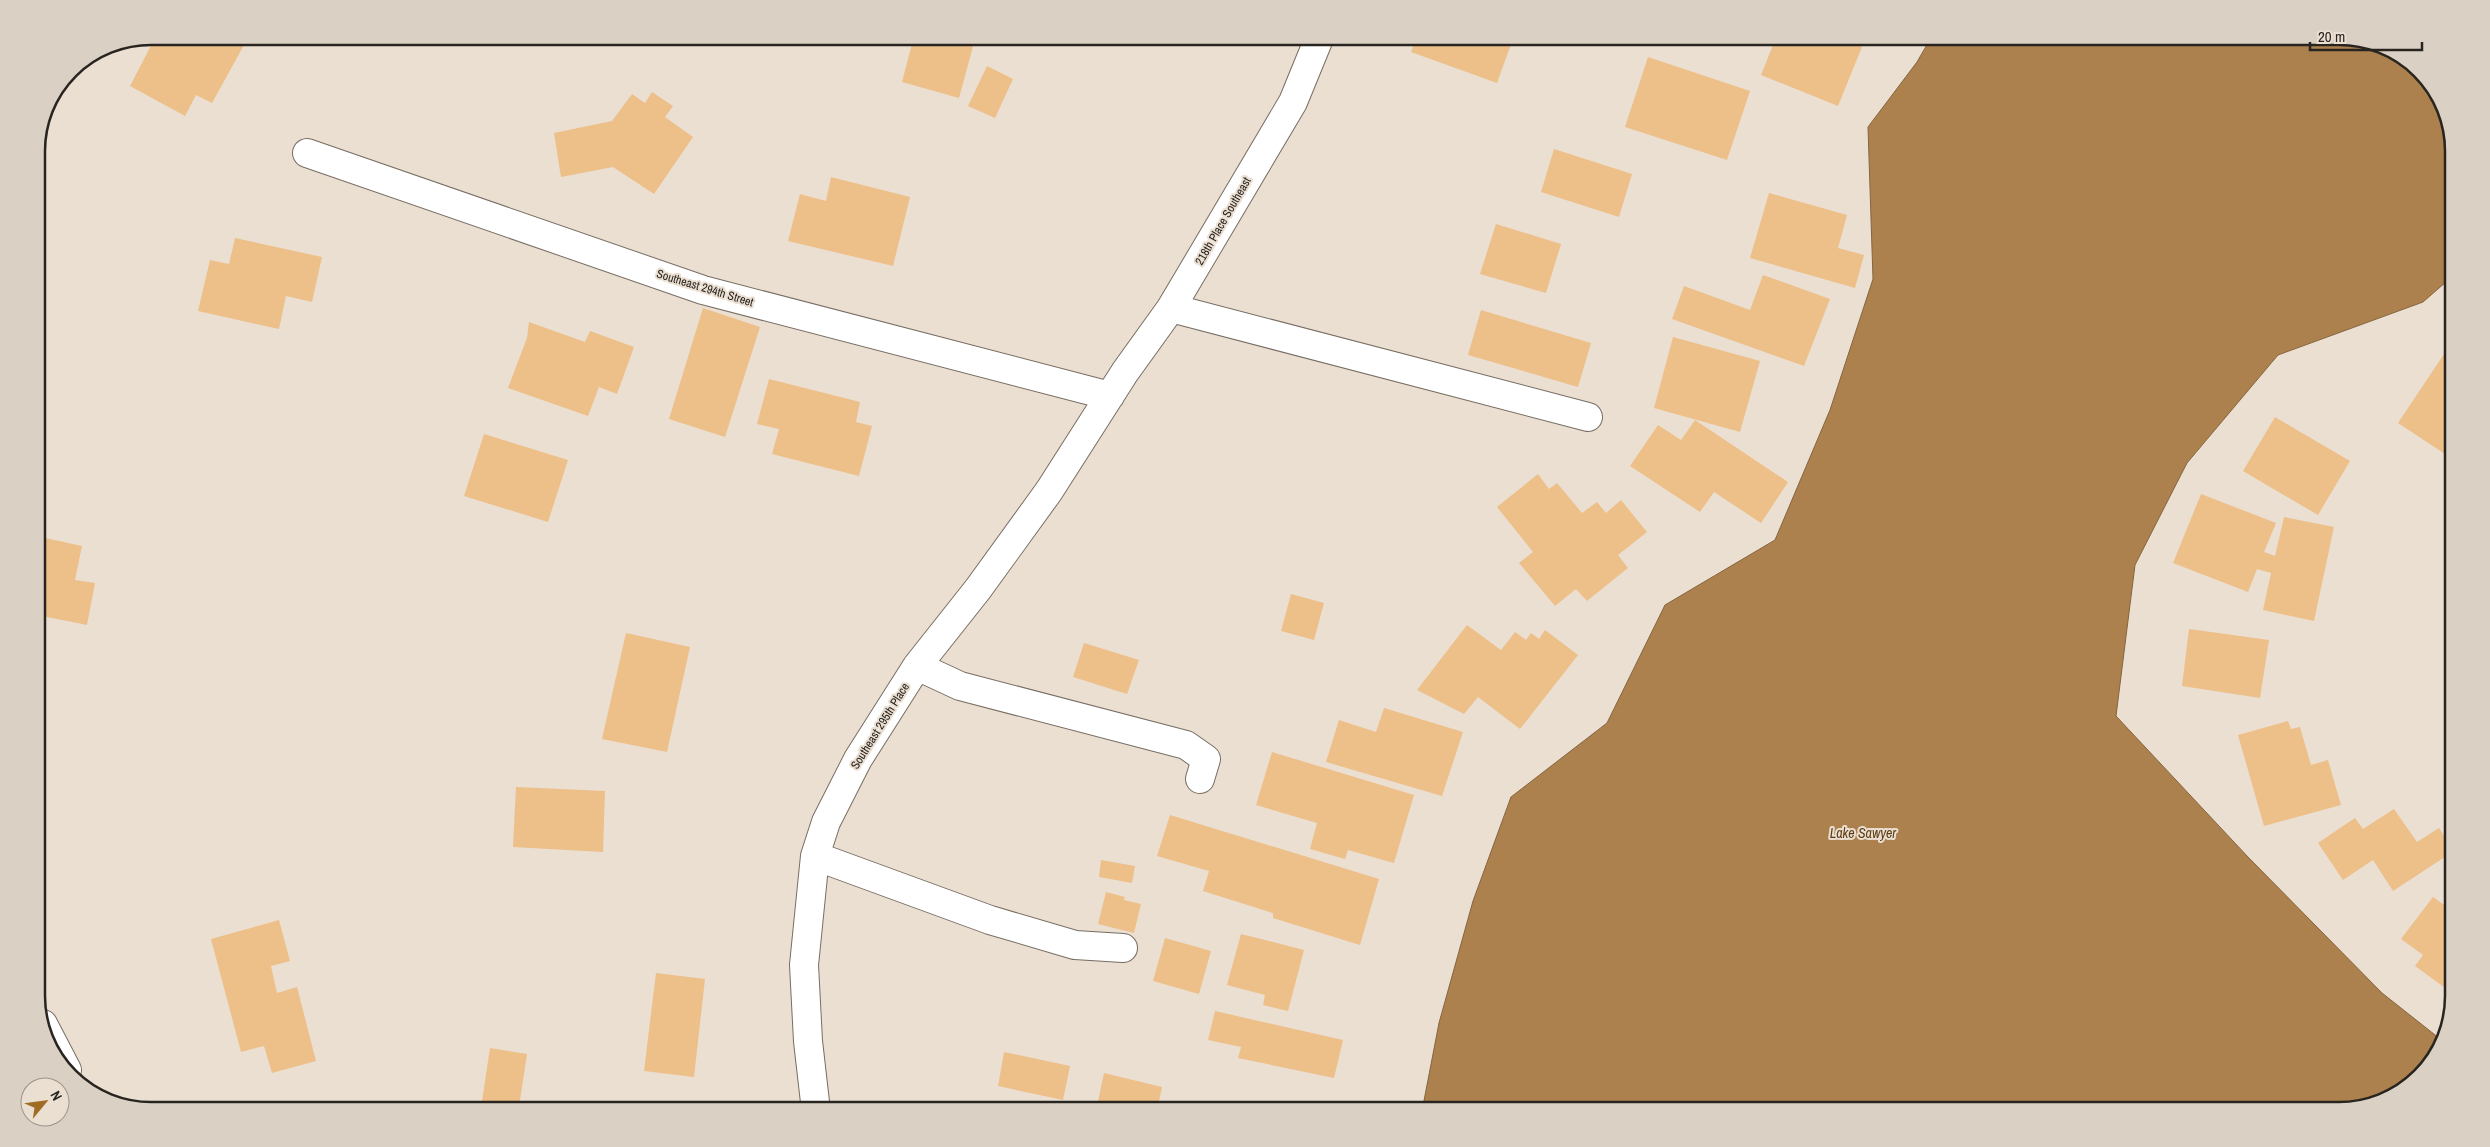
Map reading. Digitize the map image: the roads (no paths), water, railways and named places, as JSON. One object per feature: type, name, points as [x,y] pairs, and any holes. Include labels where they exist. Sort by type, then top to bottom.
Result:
[{"type":"street","name":"218th Place Southeast","points":[[1110,396],[1171,308],[1293,102],[1316,45]]},
{"type":"street","name":"Southeast 294th Street","points":[[307,153],[703,290],[1110,396]]},
{"type":"street","points":[[1171,308],[1588,418]]},
{"type":"street","name":"Southeast 295th Place","points":[[815,1102],[808,1041],[804,965],[815,856],[826,822],[858,759],[917,666],[978,589],[1032,513],[1110,396]]},
{"type":"street","points":[[917,666],[960,686],[1186,745],[1206,759],[1200,779]]},
{"type":"street","points":[[815,856],[990,920],[1075,945],[1123,948]]},
{"type":"water","name":"Lake Sawyer","points":[[1927,45],[2339,45],[2360,47],[2392,59],[2414,76],[2431,98],[2441,123],[2445,144],[2445,283],[2423,302],[2278,355],[2187,463],[2135,565],[2116,716],[2248,857],[2382,993],[2437,1037],[2423,1061],[2409,1076],[2392,1088],[2367,1098],[2339,1102],[1424,1102],[1439,1023],[1473,901],[1511,797],[1607,723],[1665,605],[1775,540],[1830,410],[1873,279],[1868,127],[1917,62]]}]
